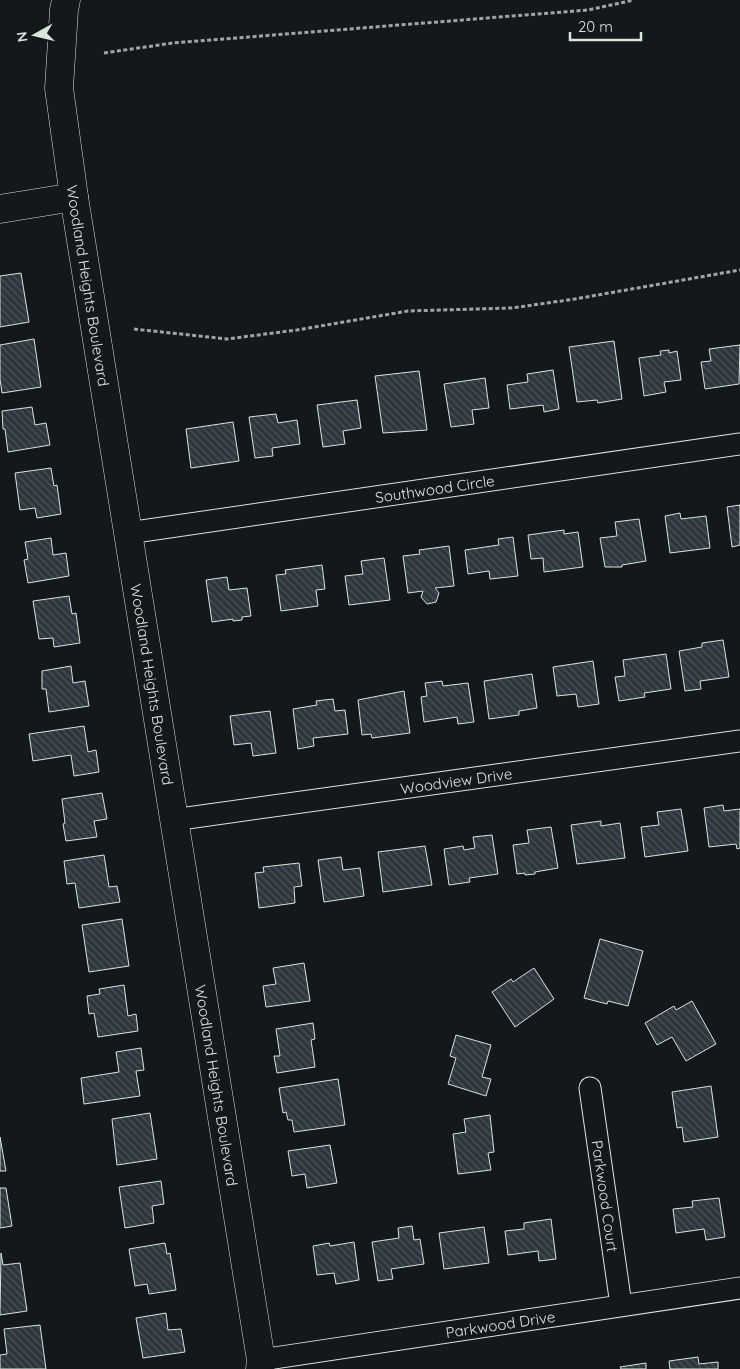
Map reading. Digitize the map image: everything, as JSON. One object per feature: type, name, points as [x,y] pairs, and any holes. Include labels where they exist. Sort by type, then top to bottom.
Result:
[{"type":"street","name":"Woodland Heights Boulevard","points":[[66,0],[59,88],[74,197],[260,1364]]},
{"type":"street","points":[[0,209],[74,197]]},
{"type":"street","name":"Southwood Circle","points":[[128,533],[740,444]]},
{"type":"street","name":"Woodview Drive","points":[[173,820],[740,741]]},
{"type":"street","name":"Parkwood Court","points":[[590,1088],[620,1305]]},
{"type":"street","name":"Parkwood Drive","points":[[260,1364],[620,1305],[740,1288]]},
{"type":"path","points":[[104,54],[182,42],[588,10],[634,0]]},
{"type":"path","points":[[134,329],[227,339],[297,330],[408,311],[512,308],[740,270]]},
{"type":"building","points":[[21,273],[29,322],[0,327],[0,276]]},
{"type":"building","points":[[34,339],[41,387],[2,393],[0,345]]},
{"type":"building","points":[[614,341],[622,399],[598,403],[597,400],[577,402],[569,347]]},
{"type":"building","points":[[740,345],[739,384],[705,389],[701,362],[711,361],[709,349]]},
{"type":"building","points":[[669,350],[669,353],[677,351],[681,380],[664,382],[666,392],[644,396],[639,358],[661,355],[660,351]]},
{"type":"building","points":[[553,370],[559,409],[544,412],[543,405],[510,409],[507,385],[528,382],[527,374]]},
{"type":"building","points":[[419,371],[427,430],[383,433],[375,376]]},
{"type":"building","points":[[485,378],[489,408],[472,410],[474,424],[451,427],[444,384]]},
{"type":"building","points":[[357,400],[361,428],[343,431],[345,444],[323,447],[317,405]]},
{"type":"building","points":[[32,407],[35,425],[46,423],[50,445],[8,452],[5,429],[3,429],[2,411]]},
{"type":"building","points":[[276,414],[278,423],[297,420],[300,444],[272,448],[273,456],[255,458],[249,417]]},
{"type":"building","points":[[233,422],[239,461],[191,468],[186,429]]},
{"type":"building","points":[[51,468],[54,486],[57,485],[61,514],[37,518],[35,508],[20,510],[15,473]]},
{"type":"building","points":[[740,505],[740,545],[732,547],[727,507]]},
{"type":"building","points":[[680,513],[681,519],[706,516],[710,548],[670,553],[665,516]]},
{"type":"building","points":[[639,519],[646,561],[622,565],[622,567],[605,567],[600,538],[617,536],[615,522]]},
{"type":"building","points":[[564,530],[564,534],[578,532],[583,567],[544,572],[543,558],[531,559],[528,535]]},
{"type":"building","points":[[513,537],[518,576],[490,579],[489,571],[468,574],[465,550],[499,545],[498,539]]},
{"type":"building","points":[[51,538],[53,555],[66,553],[69,576],[28,583],[24,560],[28,559],[25,542]]},
{"type":"building","points":[[449,546],[454,586],[435,588],[439,593],[436,602],[427,604],[421,597],[423,591],[408,593],[403,556],[420,554],[419,550]]},
{"type":"building","points":[[384,558],[390,600],[349,605],[345,576],[363,574],[361,561]]},
{"type":"building","points":[[322,565],[325,589],[316,590],[318,606],[281,611],[276,575],[286,574],[285,570]]},
{"type":"building","points":[[227,577],[229,590],[247,588],[251,616],[242,617],[242,620],[233,621],[233,619],[212,622],[206,580]]},
{"type":"building","points":[[69,596],[72,614],[76,613],[80,643],[54,647],[53,638],[39,639],[33,601]]},
{"type":"building","points":[[723,640],[729,677],[700,681],[701,689],[685,691],[679,651],[702,647],[702,643]]},
{"type":"building","points":[[666,654],[671,689],[644,693],[645,697],[619,701],[615,677],[625,676],[623,660]]},
{"type":"building","points":[[593,661],[599,704],[578,707],[576,694],[557,696],[553,667]]},
{"type":"building","points":[[71,666],[73,683],[85,681],[89,706],[49,712],[46,689],[42,689],[42,671]]},
{"type":"building","points":[[532,674],[537,708],[519,711],[519,715],[489,719],[484,681]]},
{"type":"building","points":[[442,681],[443,686],[468,683],[474,722],[458,724],[457,717],[424,722],[421,697],[427,696],[425,683]]},
{"type":"building","points":[[404,691],[410,733],[372,738],[371,734],[362,735],[358,700]]},
{"type":"building","points":[[333,699],[335,711],[345,710],[348,734],[313,738],[314,746],[298,749],[293,709],[317,705],[316,701]]},
{"type":"building","points":[[270,711],[276,753],[253,756],[251,743],[234,745],[230,716]]},
{"type":"building","points":[[84,726],[88,752],[96,750],[99,772],[74,776],[71,755],[33,761],[29,734]]},
{"type":"building","points":[[102,793],[107,819],[94,821],[97,837],[66,841],[62,799]]},
{"type":"building","points":[[723,805],[724,811],[740,809],[740,848],[737,849],[736,844],[709,847],[704,808]]},
{"type":"building","points":[[681,809],[688,851],[645,857],[641,827],[659,825],[657,812]]},
{"type":"building","points":[[601,821],[601,826],[620,823],[625,858],[577,864],[571,825]]},
{"type":"building","points":[[551,827],[558,868],[535,872],[535,874],[517,874],[513,845],[529,843],[527,830]]},
{"type":"building","points":[[492,835],[498,874],[469,878],[470,882],[449,885],[444,849],[463,846],[464,850],[475,848],[473,837]]},
{"type":"building","points":[[425,846],[432,885],[383,892],[378,852]]},
{"type":"building","points":[[104,855],[109,887],[117,886],[120,902],[79,908],[75,883],[67,884],[64,861]]},
{"type":"building","points":[[341,857],[343,870],[360,868],[364,896],[324,902],[318,860]]},
{"type":"building","points":[[299,863],[302,886],[294,887],[295,903],[259,908],[255,873],[264,872],[263,867]]},
{"type":"building","points":[[122,919],[129,966],[89,972],[82,925]]},
{"type":"building","points":[[600,939],[643,951],[628,1006],[608,1001],[607,1004],[584,998]]},
{"type":"building","points":[[304,963],[310,1001],[266,1007],[263,986],[276,984],[273,968]]},
{"type":"building","points":[[534,968],[554,999],[515,1027],[492,992],[511,979],[513,982]]},
{"type":"building","points":[[124,985],[128,1016],[136,1014],[138,1031],[98,1037],[94,1013],[89,1014],[87,996],[100,994],[99,989]]},
{"type":"building","points":[[692,1001],[716,1044],[686,1061],[672,1037],[657,1045],[645,1023],[674,1006],[676,1010]]},
{"type":"building","points":[[313,1023],[315,1039],[311,1040],[315,1067],[277,1073],[274,1056],[280,1056],[276,1029]]},
{"type":"building","points":[[456,1035],[491,1045],[482,1077],[491,1079],[486,1096],[448,1084],[456,1058],[450,1056]]},
{"type":"building","points":[[141,1048],[144,1070],[136,1071],[140,1096],[84,1104],[81,1078],[119,1072],[116,1052]]},
{"type":"building","points":[[338,1079],[345,1125],[294,1132],[292,1120],[288,1120],[286,1112],[283,1113],[279,1088]]},
{"type":"building","points":[[711,1086],[718,1137],[684,1142],[682,1127],[677,1128],[672,1092]]},
{"type":"building","points":[[150,1113],[157,1159],[117,1165],[112,1119]]},
{"type":"building","points":[[490,1115],[494,1152],[488,1153],[491,1170],[458,1174],[453,1134],[466,1132],[464,1119]]},
{"type":"building","points":[[0,1137],[6,1171],[0,1171]]},
{"type":"building","points":[[330,1145],[337,1183],[307,1188],[305,1174],[292,1176],[288,1151]]},
{"type":"building","points":[[161,1181],[164,1204],[152,1206],[154,1223],[125,1228],[119,1187]]},
{"type":"building","points":[[0,1188],[6,1188],[12,1226],[0,1228]]},
{"type":"building","points":[[719,1198],[725,1237],[706,1240],[704,1229],[676,1233],[673,1209],[693,1207],[692,1201]]},
{"type":"building","points":[[551,1219],[556,1259],[539,1261],[538,1251],[508,1255],[505,1231],[524,1229],[524,1223]]},
{"type":"building","points":[[412,1226],[414,1240],[420,1239],[424,1264],[391,1269],[393,1279],[378,1281],[372,1242],[399,1238],[398,1228]]},
{"type":"building","points":[[484,1227],[489,1263],[444,1269],[439,1233]]},
{"type":"building","points":[[354,1242],[359,1280],[336,1284],[334,1273],[317,1275],[313,1246],[329,1243],[330,1246]]},
{"type":"building","points":[[165,1243],[167,1254],[170,1253],[176,1290],[149,1294],[147,1284],[135,1286],[129,1249]]},
{"type":"building","points":[[1,1253],[3,1265],[20,1263],[27,1311],[0,1315]]},
{"type":"building","points":[[166,1313],[168,1330],[181,1329],[185,1352],[143,1358],[136,1318]]},
{"type":"building","points":[[40,1325],[46,1369],[0,1369],[0,1355],[7,1354],[4,1329]]},
{"type":"building","points":[[698,1357],[699,1364],[718,1362],[718,1369],[670,1369],[669,1361]]},
{"type":"building","points":[[646,1363],[646,1369],[621,1369],[620,1367]]}]
